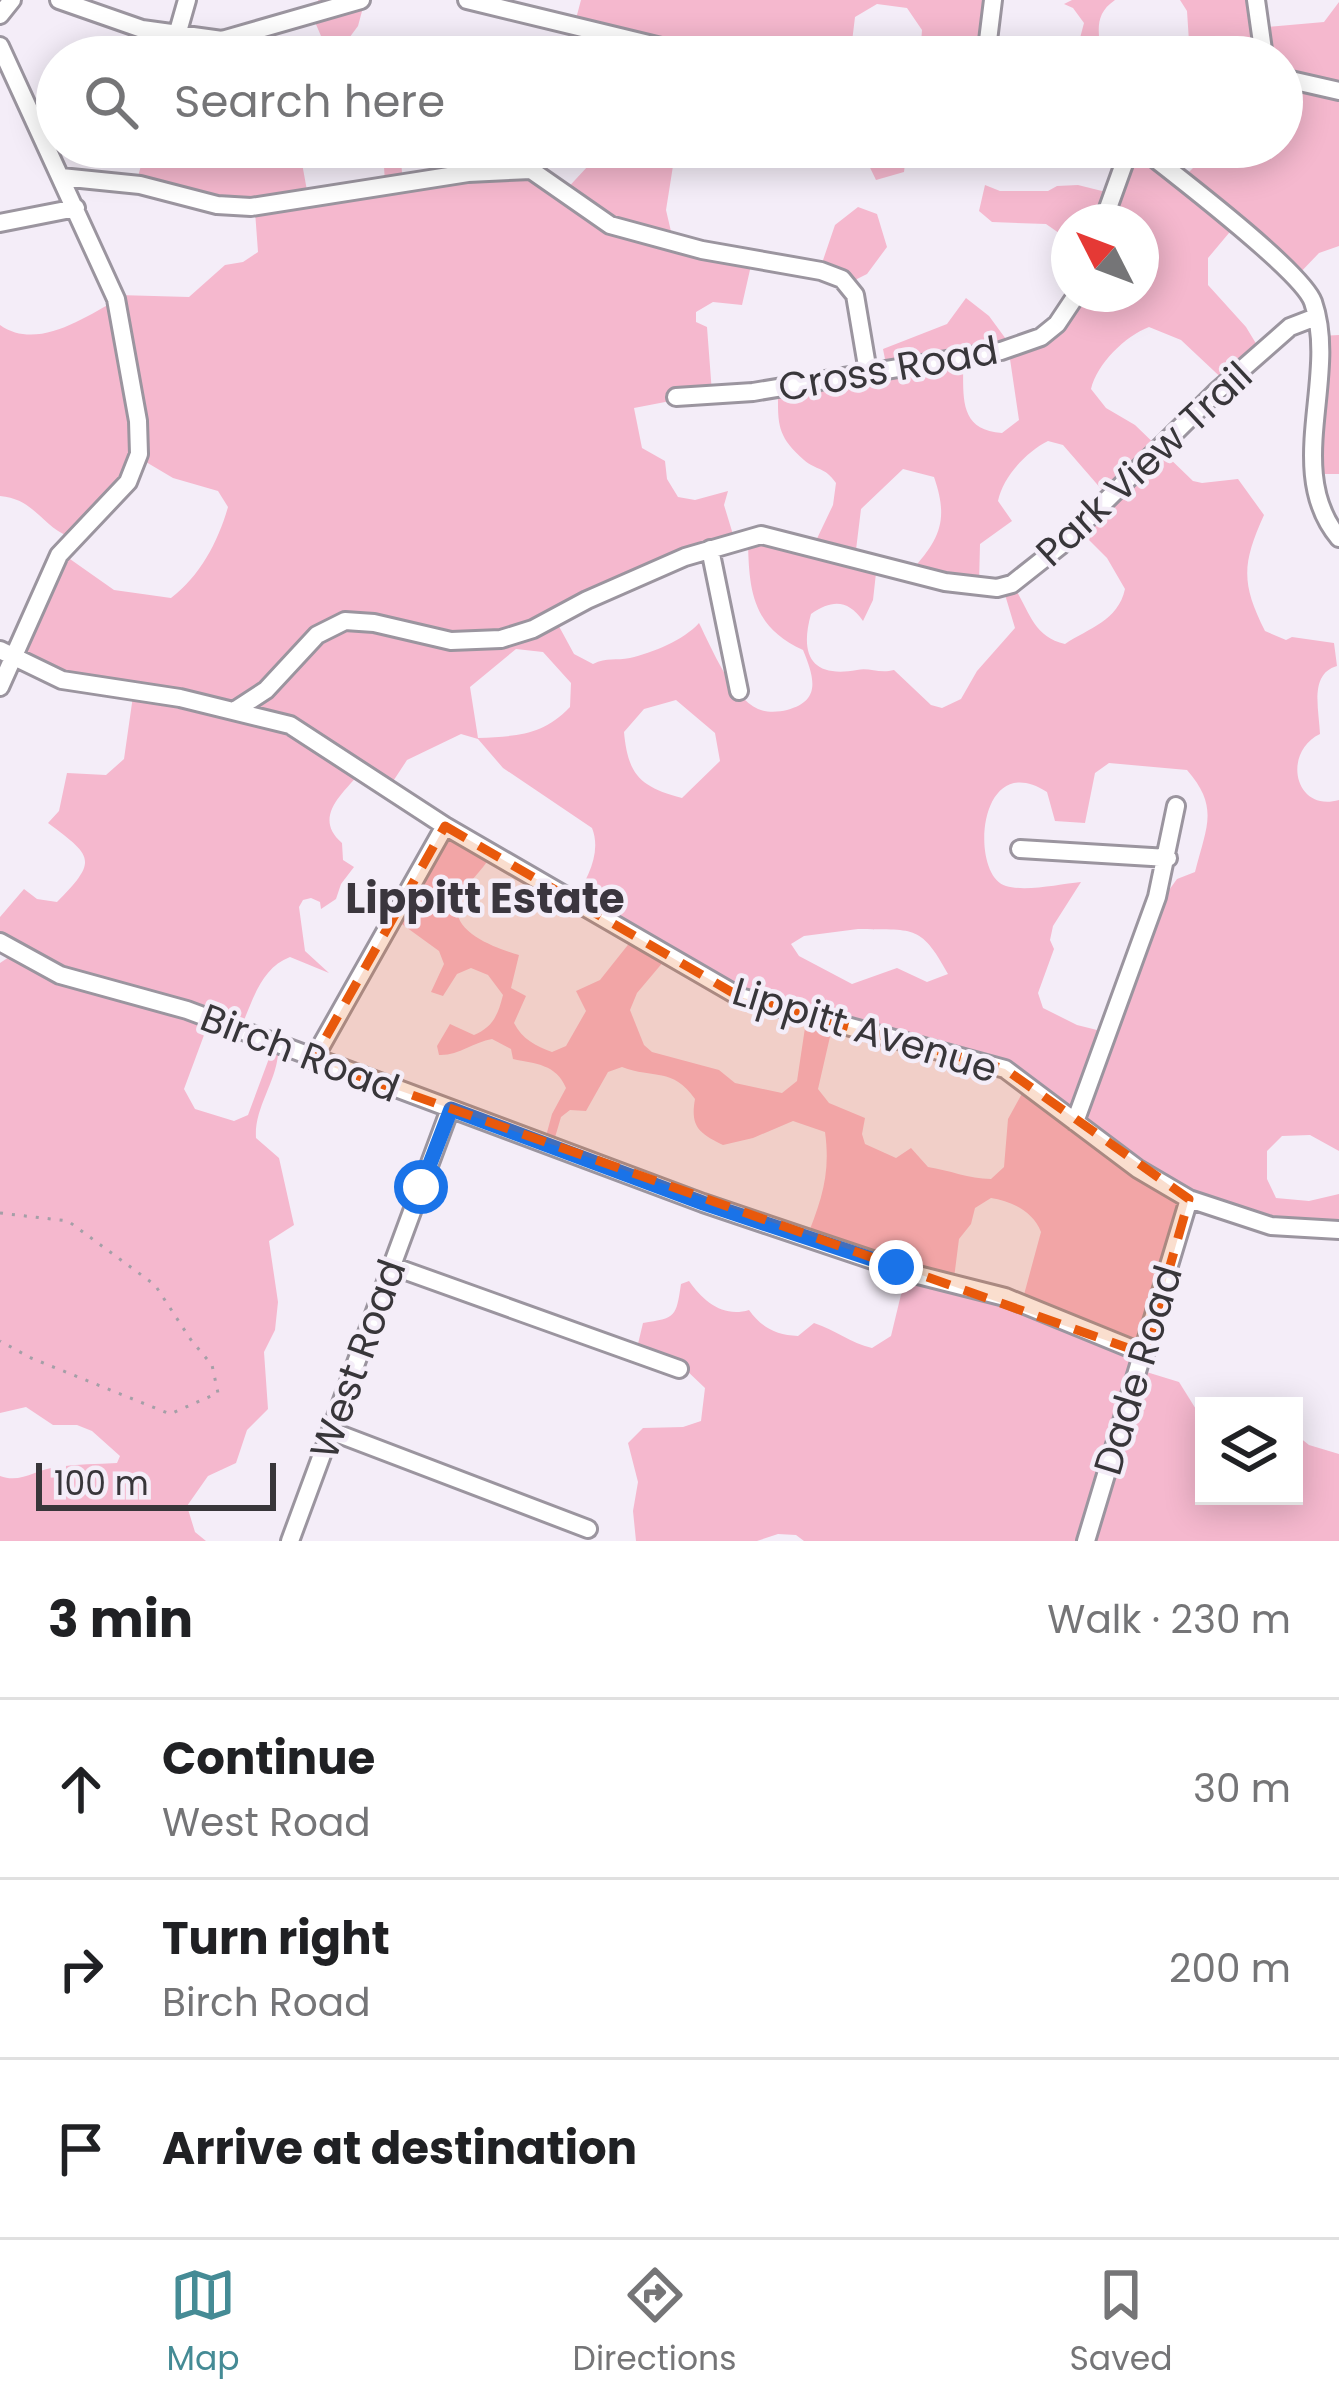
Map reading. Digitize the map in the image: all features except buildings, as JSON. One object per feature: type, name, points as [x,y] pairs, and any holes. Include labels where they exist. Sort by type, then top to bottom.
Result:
[{"type":"street","points":[[0,15],[11,0]]},
{"type":"street","points":[[59,0],[142,28],[186,36]]},
{"type":"street","points":[[177,35],[187,0]]},
{"type":"street","points":[[236,36],[361,0]]},
{"type":"street","points":[[467,0],[616,36]]},
{"type":"street","points":[[989,36],[993,0]]},
{"type":"street","points":[[1256,0],[1261,36]]},
{"type":"street","points":[[1,46],[36,122]]},
{"type":"street","points":[[1303,83],[1339,91]]},
{"type":"street","points":[[0,687],[8,654],[59,555],[128,482],[139,454],[138,421],[116,299],[57,168]]},
{"type":"street","points":[[1109,204],[1122,168]]},
{"type":"street","points":[[1165,168],[1291,272],[1313,300],[1321,349],[1315,468],[1320,512],[1339,538]]},
{"type":"street","points":[[61,177],[140,185],[217,205],[251,207],[468,173],[531,170],[610,225],[842,279],[855,295],[868,373]]},
{"type":"street","points":[[0,223],[76,208]]},
{"type":"street","name":"Cross Road","points":[[676,397],[752,392],[1001,351],[1032,342],[1058,324],[1066,312]]},
{"type":"street","name":"Park View Trail","points":[[237,709],[266,689],[317,635],[345,622],[374,623],[452,641],[501,639],[710,549],[761,535],[945,582],[998,588],[1012,584],[1060,546],[1216,392],[1290,327],[1316,317]]},
{"type":"street","points":[[710,549],[739,691]]},
{"type":"street","name":"Lippitt Avenue","points":[[8,654],[62,680],[237,709],[310,735],[445,826],[740,997],[1005,1069],[1138,1169],[1189,1199],[1271,1226],[1339,1230]]},
{"type":"street","points":[[1076,1122],[1157,897],[1176,806]]},
{"type":"street","points":[[313,1060],[445,826]]},
{"type":"street","points":[[1020,849],[1168,857]]},
{"type":"street","name":"Birch Road","points":[[0,942],[60,975],[187,1010],[703,1203],[914,1274],[1005,1298],[1145,1354]]},
{"type":"street","name":"West Road","points":[[290,1541],[451,1109]]},
{"type":"street","name":"Dade Road","points":[[1087,1541],[1189,1199]]},
{"type":"street","points":[[392,1266],[679,1369]]},
{"type":"street","points":[[331,1430],[588,1529]]},
{"type":"path","points":[[0,1213],[68,1221],[155,1285],[212,1365],[218,1393],[170,1414],[0,1341]]},
{"type":"highlighted area","points":[[445,826],[740,997],[1005,1069],[1189,1199],[1145,1354],[313,1060]]},
{"type":"shaded area","points":[[318,0],[365,0],[351,36],[321,36],[315,22],[323,12]]},
{"type":"shaded area","points":[[581,0],[997,0],[993,36],[922,36],[907,8],[877,4],[855,17],[853,36],[593,36],[573,30]]},
{"type":"shaded area","points":[[1115,0],[1100,18],[1099,36],[1081,36],[1084,23],[1064,4]]},
{"type":"shaded area","points":[[1180,0],[1260,0],[1266,27],[1324,22],[1339,2],[1339,246],[1319,253],[1296,277],[1234,227],[1208,258],[1208,285],[1246,327],[1263,355],[1230,386],[1181,340],[1149,327],[1113,352],[1091,389],[1106,408],[1135,425],[1193,481],[1238,479],[1264,515],[1247,573],[1265,631],[1286,640],[1334,643],[1337,666],[1319,684],[1320,734],[1308,743],[1297,766],[1303,790],[1312,798],[1339,800],[1339,1151],[1310,1135],[1282,1136],[1267,1151],[1267,1179],[1276,1198],[1309,1201],[1339,1194],[1339,1232],[1194,1204],[1140,1370],[1179,1382],[1195,1408],[1195,1505],[1303,1505],[1303,1440],[1339,1454],[1339,1541],[804,1541],[796,1535],[778,1534],[757,1541],[636,1541],[633,1511],[638,1482],[628,1443],[643,1428],[683,1427],[701,1421],[705,1388],[684,1368],[637,1348],[643,1323],[672,1314],[681,1284],[689,1281],[722,1310],[749,1310],[776,1332],[798,1336],[814,1323],[872,1348],[891,1336],[905,1278],[805,1242],[823,1188],[825,1132],[793,1121],[723,1145],[698,1128],[695,1099],[679,1082],[622,1067],[608,1072],[586,1111],[570,1110],[561,1117],[551,1151],[546,1153],[542,1151],[552,1114],[566,1088],[557,1074],[513,1059],[511,1049],[492,1039],[439,1055],[437,1046],[450,1024],[474,1035],[480,1032],[494,1020],[503,995],[488,975],[471,968],[457,974],[443,996],[431,992],[444,964],[439,951],[399,922],[449,833],[490,857],[461,895],[459,918],[474,936],[519,955],[511,988],[526,996],[514,1023],[535,1044],[552,1052],[566,1046],[586,1011],[576,991],[600,980],[631,941],[574,901],[594,856],[592,828],[503,768],[478,739],[461,734],[407,760],[388,789],[360,773],[338,798],[330,825],[342,843],[343,860],[354,867],[336,899],[321,909],[320,902],[311,898],[299,907],[305,951],[329,973],[290,957],[270,970],[237,1036],[207,1027],[184,1089],[195,1109],[234,1121],[248,1115],[271,1053],[278,1055],[256,1138],[279,1158],[294,1225],[269,1241],[278,1302],[275,1330],[264,1352],[268,1409],[247,1430],[236,1463],[208,1476],[187,1506],[195,1532],[206,1541],[0,1541],[0,1476],[15,1478],[57,1467],[117,1463],[120,1456],[92,1431],[77,1425],[53,1425],[26,1407],[0,1413],[0,963],[12,955],[0,942],[0,917],[24,889],[37,899],[57,902],[80,877],[85,859],[81,851],[48,823],[59,811],[67,773],[106,775],[124,759],[133,696],[16,661],[0,698],[0,651],[12,658],[60,552],[114,590],[171,598],[207,557],[228,507],[218,491],[173,478],[146,462],[70,537],[22,502],[0,496],[0,325],[29,335],[44,333],[90,315],[118,295],[189,297],[225,265],[243,262],[258,252],[255,211],[136,184],[140,168],[303,168],[308,196],[385,185],[384,168],[402,168],[403,185],[526,173],[563,193],[586,168],[673,168],[666,210],[673,240],[752,261],[742,305],[713,302],[696,312],[696,322],[707,327],[712,393],[634,408],[642,448],[665,461],[667,479],[678,497],[695,500],[728,491],[724,505],[735,541],[555,619],[574,654],[593,664],[658,649],[699,623],[723,671],[748,703],[773,712],[787,710],[806,701],[812,687],[810,670],[803,650],[773,630],[757,606],[748,542],[813,547],[833,505],[836,483],[804,460],[783,436],[778,388],[887,369],[883,349],[947,324],[966,298],[989,316],[1014,350],[1059,312],[1159,312],[1159,204],[1051,204],[1051,227],[992,222],[979,211],[985,185],[1000,191],[1048,191],[1078,185],[1114,194],[1126,168],[1177,168],[1185,176],[1193,168],[1303,168],[1303,36],[1189,36],[1187,11]],"holes":[[[1013,352],[1010,359],[1019,420],[1002,433],[987,430],[970,418],[966,408],[963,359]],[[1048,441],[1063,445],[1109,498],[1082,533],[1107,558],[1125,589],[1109,616],[1065,644],[1040,630],[1016,590],[1003,588],[1015,628],[977,671],[961,699],[942,708],[931,705],[894,670],[830,671],[813,661],[807,642],[811,614],[840,604],[863,621],[873,600],[876,573],[855,558],[861,509],[903,469],[934,477],[941,505],[935,539],[911,571],[979,584],[980,544],[1012,521],[998,501],[1010,474]],[[516,649],[543,652],[571,683],[570,707],[539,729],[478,738],[470,687]],[[676,700],[715,733],[720,761],[682,798],[639,777],[629,759],[624,732],[644,709]],[[1109,763],[1187,770],[1204,796],[1208,818],[1195,872],[1177,879],[1164,897],[1109,1033],[1077,1025],[1043,1008],[1038,993],[1054,949],[1050,940],[1053,926],[1081,882],[1006,886],[994,877],[984,840],[986,818],[1006,786],[1024,783],[1047,792],[1055,821],[1085,823],[1095,773]],[[858,929],[913,933],[930,945],[948,974],[927,982],[897,968],[852,984],[799,956],[791,944],[804,936]],[[664,961],[806,1021],[797,1081],[782,1093],[735,1083],[719,1070],[652,1052],[644,1045],[630,1010],[637,993]],[[832,1028],[1007,1074],[1025,1088],[1008,1119],[1004,1167],[991,1179],[928,1167],[911,1148],[896,1158],[865,1144],[865,1118],[829,1103],[818,1089]],[[991,1198],[1014,1205],[1033,1218],[1041,1232],[1022,1302],[953,1286],[959,1239],[971,1224],[975,1208]]]},
{"type":"shaded area","points":[[870,168],[904,168],[904,172],[876,180]]},
{"type":"shaded area","points":[[858,207],[877,214],[887,247],[867,274],[847,284],[820,269],[835,225]]},
{"type":"shaded area","points":[[1339,335],[1339,474],[1319,474],[1320,336]]},
{"type":"district","name":"Lippitt Estate","points":[[485,898]]},
{"type":"route","points":[[421,1187],[451,1109],[703,1203],[896,1267]]}]
